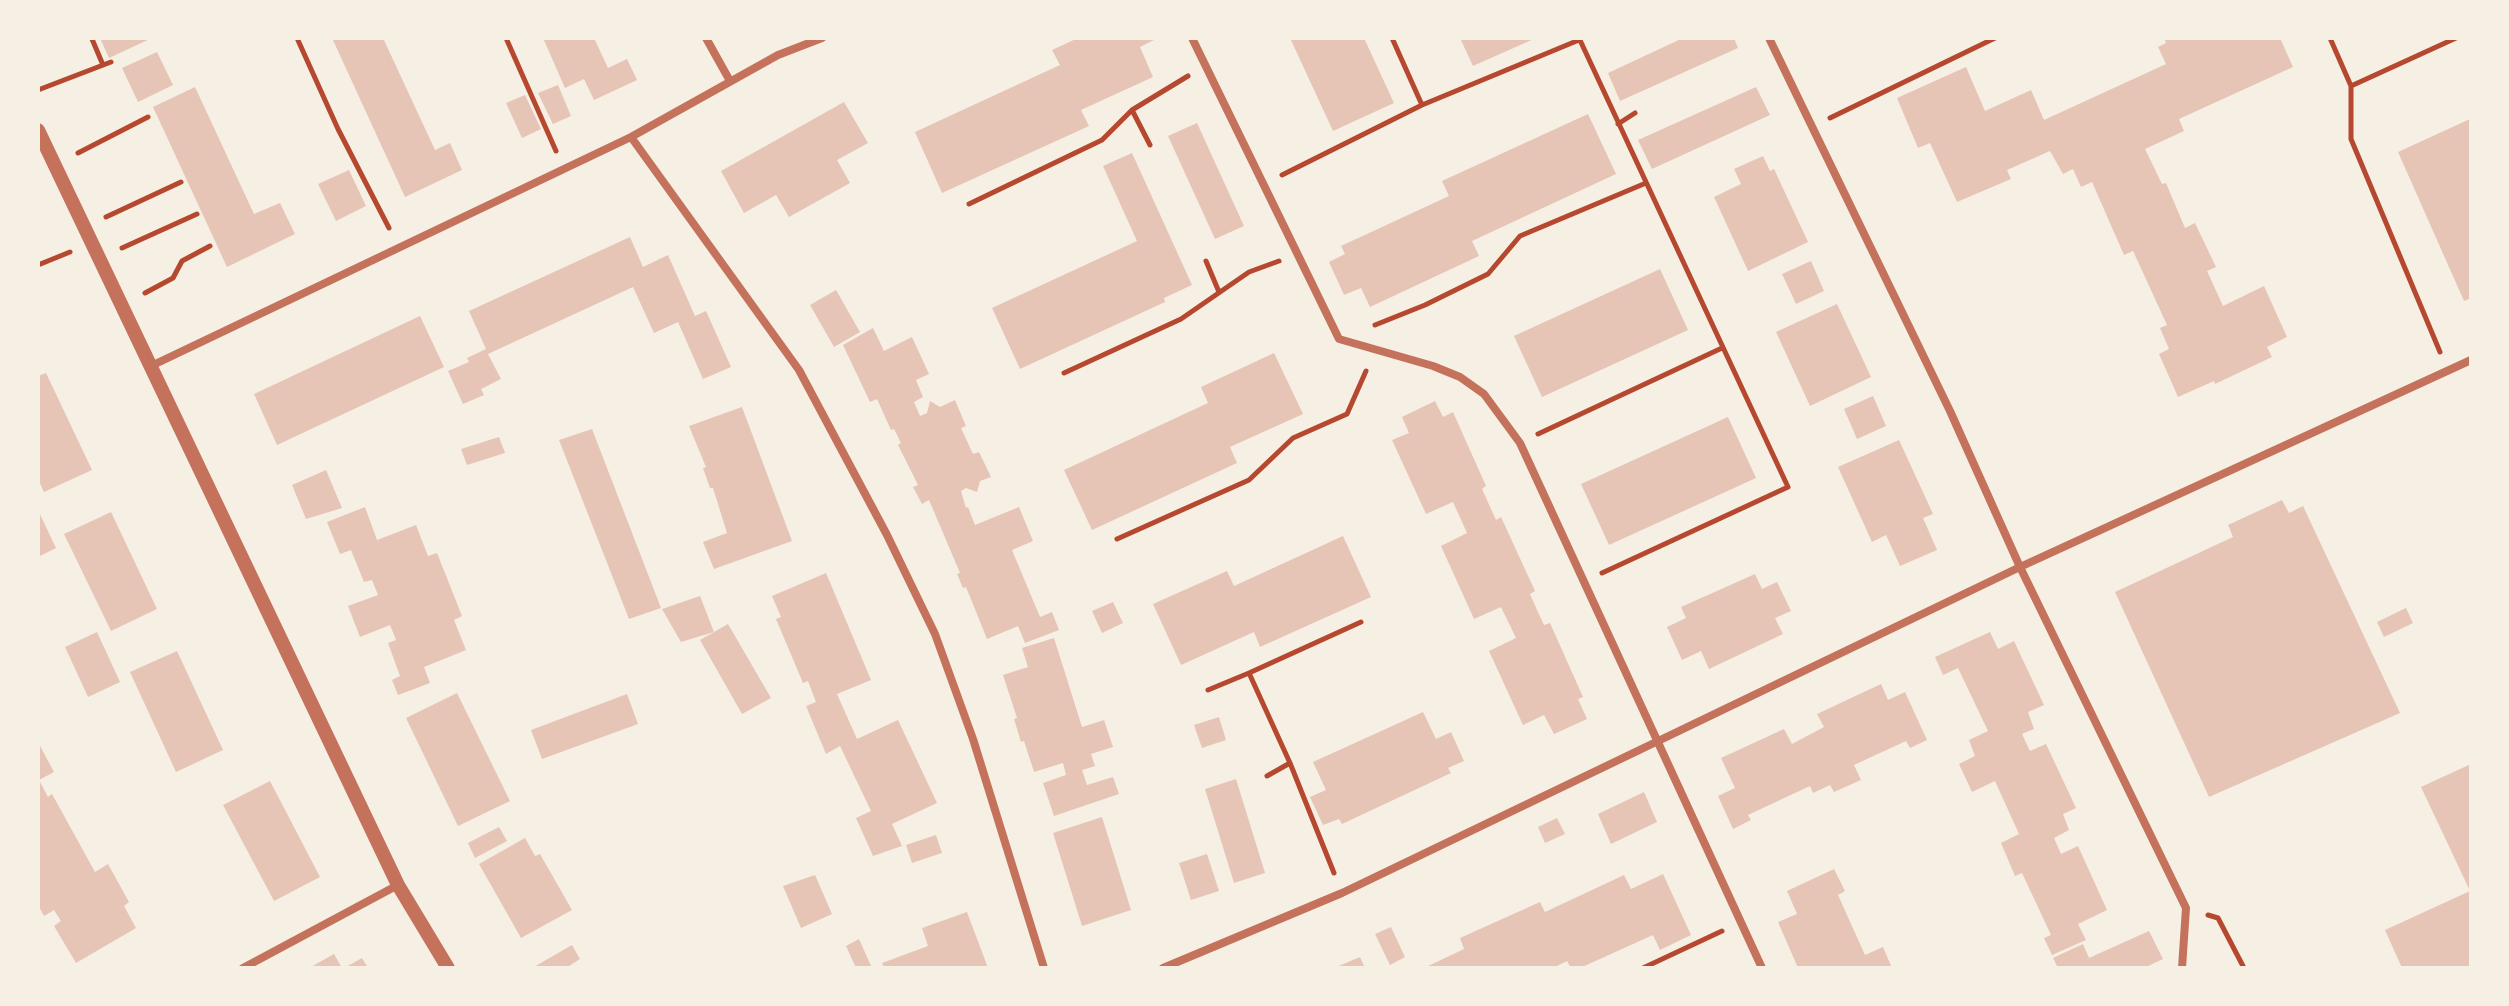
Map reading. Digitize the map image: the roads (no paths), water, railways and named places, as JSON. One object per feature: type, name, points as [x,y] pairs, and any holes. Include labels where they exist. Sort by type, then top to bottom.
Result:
[{"type":"street","points":[[706,38],[730,81]]},
{"type":"street","points":[[151,366],[631,137],[778,55],[822,38]]},
{"type":"street","points":[[1192,38],[1339,339],[1433,366],[1460,377],[1484,394],[1520,443],[1762,968]]},
{"type":"street","points":[[1769,38],[2186,908],[2182,968]]},
{"type":"street","points":[[38,130],[398,885],[448,968]]},
{"type":"street","points":[[631,137],[799,370],[887,535],[935,634],[952,679],[1044,968]]},
{"type":"street","points":[[1163,968],[1342,893],[2020,567],[2471,360]]},
{"type":"street","points":[[243,968],[398,885]]}]
